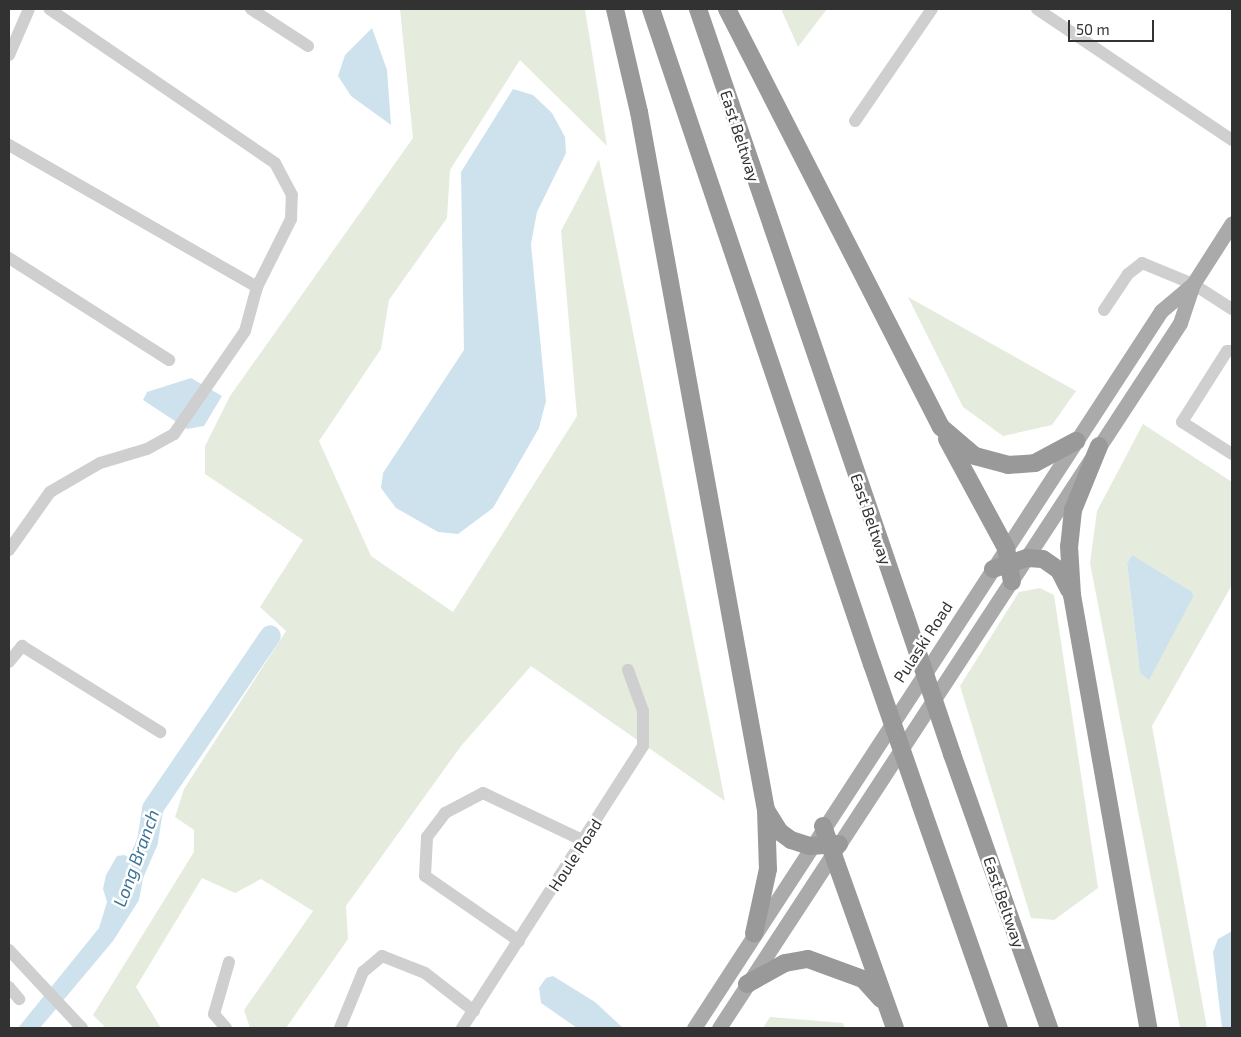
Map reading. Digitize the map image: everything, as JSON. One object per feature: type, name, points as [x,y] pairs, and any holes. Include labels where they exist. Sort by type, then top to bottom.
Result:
[{"type":"highway","points":[[615,9],[639,112],[766,810],[768,869],[754,934]]},
{"type":"highway","points":[[651,9],[872,664],[999,1028]]},
{"type":"highway","name":"East Beltway","points":[[698,9],[952,754],[1049,1028]]},
{"type":"highway","points":[[727,9],[941,427],[1012,581]]},
{"type":"highway","points":[[941,427],[974,456],[1008,465],[1035,463],[1076,441]]},
{"type":"highway","points":[[1099,446],[1072,510],[1069,546],[1072,595],[1148,1028]]},
{"type":"highway","points":[[1002,560],[1044,559],[1058,570],[1072,595]]},
{"type":"highway","points":[[766,810],[780,832],[810,846],[834,848]]},
{"type":"highway","points":[[823,826],[834,848],[895,1028]]},
{"type":"highway","points":[[748,984],[785,963],[808,959],[863,979],[886,1004]]},
{"type":"main road","name":"Pulaski Road","points":[[719,1028],[834,848],[1012,581],[1180,323],[1193,284],[1232,223]]},
{"type":"main road","name":"Pulaski Road","points":[[694,1028],[823,826],[1002,560],[1076,441],[1161,311],[1193,284]]},
{"type":"street","points":[[9,55],[29,9]]},
{"type":"street","points":[[9,550],[50,492],[100,463],[147,449],[174,434],[245,330],[257,287],[291,219],[292,195],[275,163],[49,9]]},
{"type":"street","points":[[251,9],[308,46]]},
{"type":"street","points":[[855,121],[932,9]]},
{"type":"street","points":[[1037,9],[1232,140]]},
{"type":"street","points":[[9,145],[257,287]]},
{"type":"street","points":[[9,258],[169,360]]},
{"type":"street","points":[[1104,310],[1128,274],[1142,263],[1193,284],[1232,309]]},
{"type":"street","points":[[1232,351],[1227,352],[1182,422],[1232,454]]},
{"type":"street","points":[[9,662],[22,646],[160,732]]},
{"type":"street","name":"Houle Road","points":[[462,1028],[584,841],[643,746],[643,711],[628,670]]},
{"type":"street","points":[[519,941],[425,876],[427,837],[445,813],[483,793],[584,841]]},
{"type":"street","points":[[9,950],[79,1025]]},
{"type":"street","points":[[340,1028],[363,972],[382,956],[425,973],[474,1011]]},
{"type":"street","points":[[226,1028],[214,1014],[229,962]]},
{"type":"street","points":[[9,987],[19,999]]},
{"type":"shaded area","points":[[400,9],[585,9],[607,146],[520,60],[450,170],[447,218],[389,300],[381,349],[319,441],[371,556],[453,612],[577,416],[561,231],[599,159],[725,801],[531,666],[461,746],[346,906],[348,939],[286,1028],[250,1028],[244,1010],[313,911],[261,879],[235,893],[202,878],[136,987],[161,1028],[106,1028],[93,1015],[194,852],[194,830],[175,817],[184,789],[286,631],[260,607],[303,540],[205,474],[205,446],[230,396],[413,138]]},
{"type":"shaded area","points":[[781,9],[827,9],[798,47]]},
{"type":"shaded area","points":[[908,297],[1076,391],[1052,425],[1003,436],[963,407]]},
{"type":"shaded area","points":[[1143,424],[1232,482],[1232,585],[1152,726],[1207,1028],[1180,1028],[1090,563],[1097,511]],"holes":[[[1132,555],[1140,673],[1127,563]]]},
{"type":"shaded area","points":[[1040,588],[1054,595],[1098,888],[1054,920],[1031,918],[960,686],[1019,592]]},
{"type":"shaded area","points":[[770,1017],[843,1023],[845,1028],[763,1028]]},
{"type":"water","points":[[372,28],[387,70],[391,125],[351,96],[338,76],[345,55]]},
{"type":"water","points":[[513,89],[533,95],[552,113],[565,137],[566,153],[537,212],[531,244],[546,401],[539,428],[493,508],[458,534],[438,532],[396,508],[381,488],[383,473],[464,350],[461,172]]},
{"type":"water","points":[[191,378],[222,396],[204,426],[187,429],[143,400],[147,392]]},
{"type":"water","points":[[1132,555],[1192,592],[1193,597],[1149,680],[1140,673],[1127,563]]},
{"type":"water","points":[[124,855],[146,863],[139,900],[113,941],[40,1028],[18,1028],[99,928],[107,902],[103,889],[106,875],[117,856]]},
{"type":"water","points":[[1232,931],[1232,1028],[1222,1028],[1213,952],[1218,939]]},
{"type":"water","points":[[553,976],[595,1002],[623,1028],[577,1028],[541,1003],[539,988],[546,978]]},
{"type":"waterway","name":"Long Branch","points":[[127,887],[147,841],[152,808],[270,635]]}]
